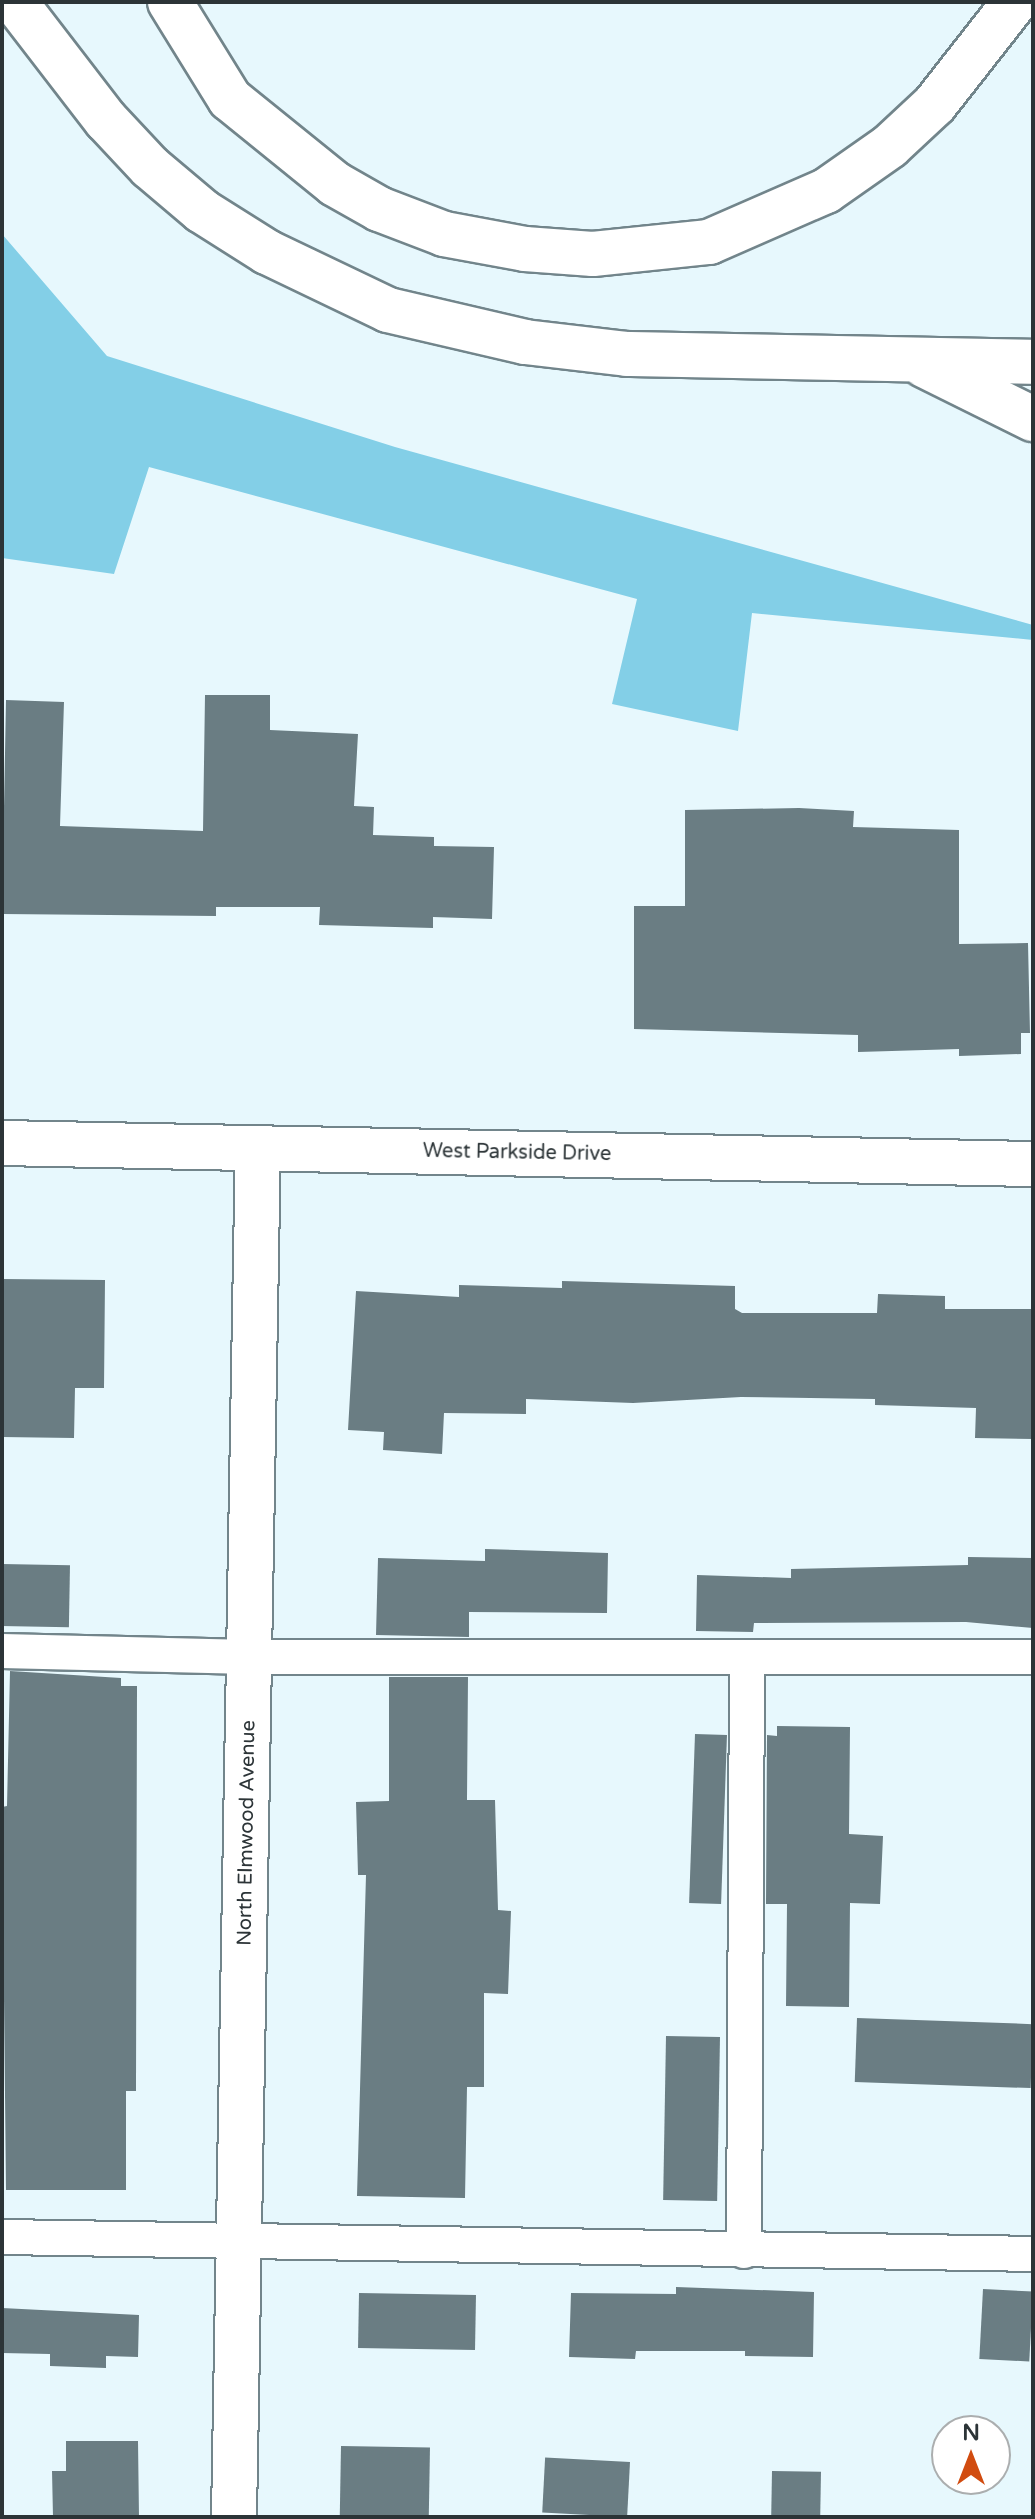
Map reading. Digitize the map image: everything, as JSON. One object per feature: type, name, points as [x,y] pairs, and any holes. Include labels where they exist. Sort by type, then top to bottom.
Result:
[{"type":"main road","points":[[15,2],[106,120],[202,211],[267,252],[388,310],[461,330],[587,350],[1033,362]]},
{"type":"main road","points":[[170,2],[230,99],[335,184],[379,209],[444,234],[512,248],[593,254],[709,242],[826,191],[890,146],[935,104],[1015,2]]},
{"type":"main road","points":[[915,361],[1033,419]]},
{"type":"main road","name":"West Parkside Drive","points":[[2,1143],[1022,1163]]},
{"type":"main road","name":"North Elmwood Avenue","points":[[234,2517],[242,2240],[258,1148]]},
{"type":"lane","points":[[2,1651],[250,1657],[1033,1657]]},
{"type":"lane","points":[[744,2251],[747,1657]]},
{"type":"lane","points":[[2,2237],[1033,2254]]},
{"type":"shaded area","points":[[2,234],[107,356],[395,447],[1033,625],[1033,640],[752,613],[738,731],[612,704],[637,599],[149,467],[114,574],[2,558]]},
{"type":"building","points":[[205,695],[270,695],[270,730],[358,734],[354,806],[374,807],[373,835],[434,837],[434,846],[494,847],[492,919],[433,917],[433,928],[319,925],[320,907],[216,907],[216,916],[2,914],[6,700],[64,702],[60,826],[203,831]]},
{"type":"building","points":[[799,808],[854,811],[853,827],[959,830],[959,944],[1028,943],[1030,1033],[1021,1033],[1021,1054],[959,1056],[959,1049],[858,1052],[858,1035],[634,1029],[634,906],[685,906],[685,810]]},
{"type":"building","points":[[2,1279],[105,1280],[104,1388],[75,1388],[74,1438],[2,1437]]},
{"type":"building","points":[[562,1281],[735,1286],[735,1309],[742,1313],[877,1313],[878,1294],[945,1296],[945,1309],[1033,1309],[1033,1439],[975,1438],[976,1408],[875,1405],[875,1399],[741,1397],[633,1403],[526,1399],[526,1414],[444,1413],[442,1454],[383,1450],[384,1432],[348,1430],[356,1291],[459,1297],[459,1285],[562,1288]]},
{"type":"building","points":[[485,1549],[608,1553],[607,1613],[469,1612],[469,1637],[376,1635],[378,1558],[485,1561]]},
{"type":"building","points":[[968,1557],[1033,1558],[1033,1628],[966,1622],[754,1623],[753,1632],[696,1631],[697,1575],[791,1578],[791,1569],[968,1565]]},
{"type":"building","points":[[2,1564],[70,1565],[69,1627],[2,1626]]},
{"type":"building","points":[[10,1671],[121,1678],[121,1686],[137,1686],[136,2091],[126,2091],[126,2190],[6,2190],[2,1807],[7,1806]]},
{"type":"building","points":[[389,1677],[468,1677],[467,1800],[495,1800],[498,1910],[511,1911],[508,1994],[484,1993],[484,2087],[467,2087],[465,2198],[357,2196],[366,1875],[358,1875],[356,1802],[389,1801]]},
{"type":"building","points":[[777,1726],[850,1727],[849,1834],[883,1836],[880,1904],[850,1903],[849,2007],[786,2006],[787,1904],[766,1904],[767,1735],[777,1736]]},
{"type":"building","points":[[695,1734],[727,1735],[721,1904],[689,1903]]},
{"type":"building","points":[[857,2018],[1033,2024],[1031,2088],[855,2082]]},
{"type":"building","points":[[666,2036],[720,2037],[717,2201],[663,2200]]},
{"type":"building","points":[[676,2287],[814,2292],[813,2357],[745,2356],[745,2351],[636,2351],[635,2359],[569,2357],[571,2293],[676,2294]]},
{"type":"building","points":[[983,2289],[1033,2292],[1029,2362],[979,2359]]},
{"type":"building","points":[[359,2293],[476,2295],[475,2350],[358,2348]]},
{"type":"building","points":[[2,2308],[139,2315],[138,2357],[106,2356],[106,2368],[50,2366],[50,2354],[2,2353]]},
{"type":"building","points":[[66,2441],[138,2441],[139,2517],[53,2517],[52,2471],[66,2471]]},
{"type":"building","points":[[341,2446],[430,2448],[429,2517],[340,2517]]},
{"type":"building","points":[[545,2458],[630,2462],[627,2517],[542,2512]]},
{"type":"building","points":[[772,2471],[821,2472],[820,2517],[771,2517]]}]
